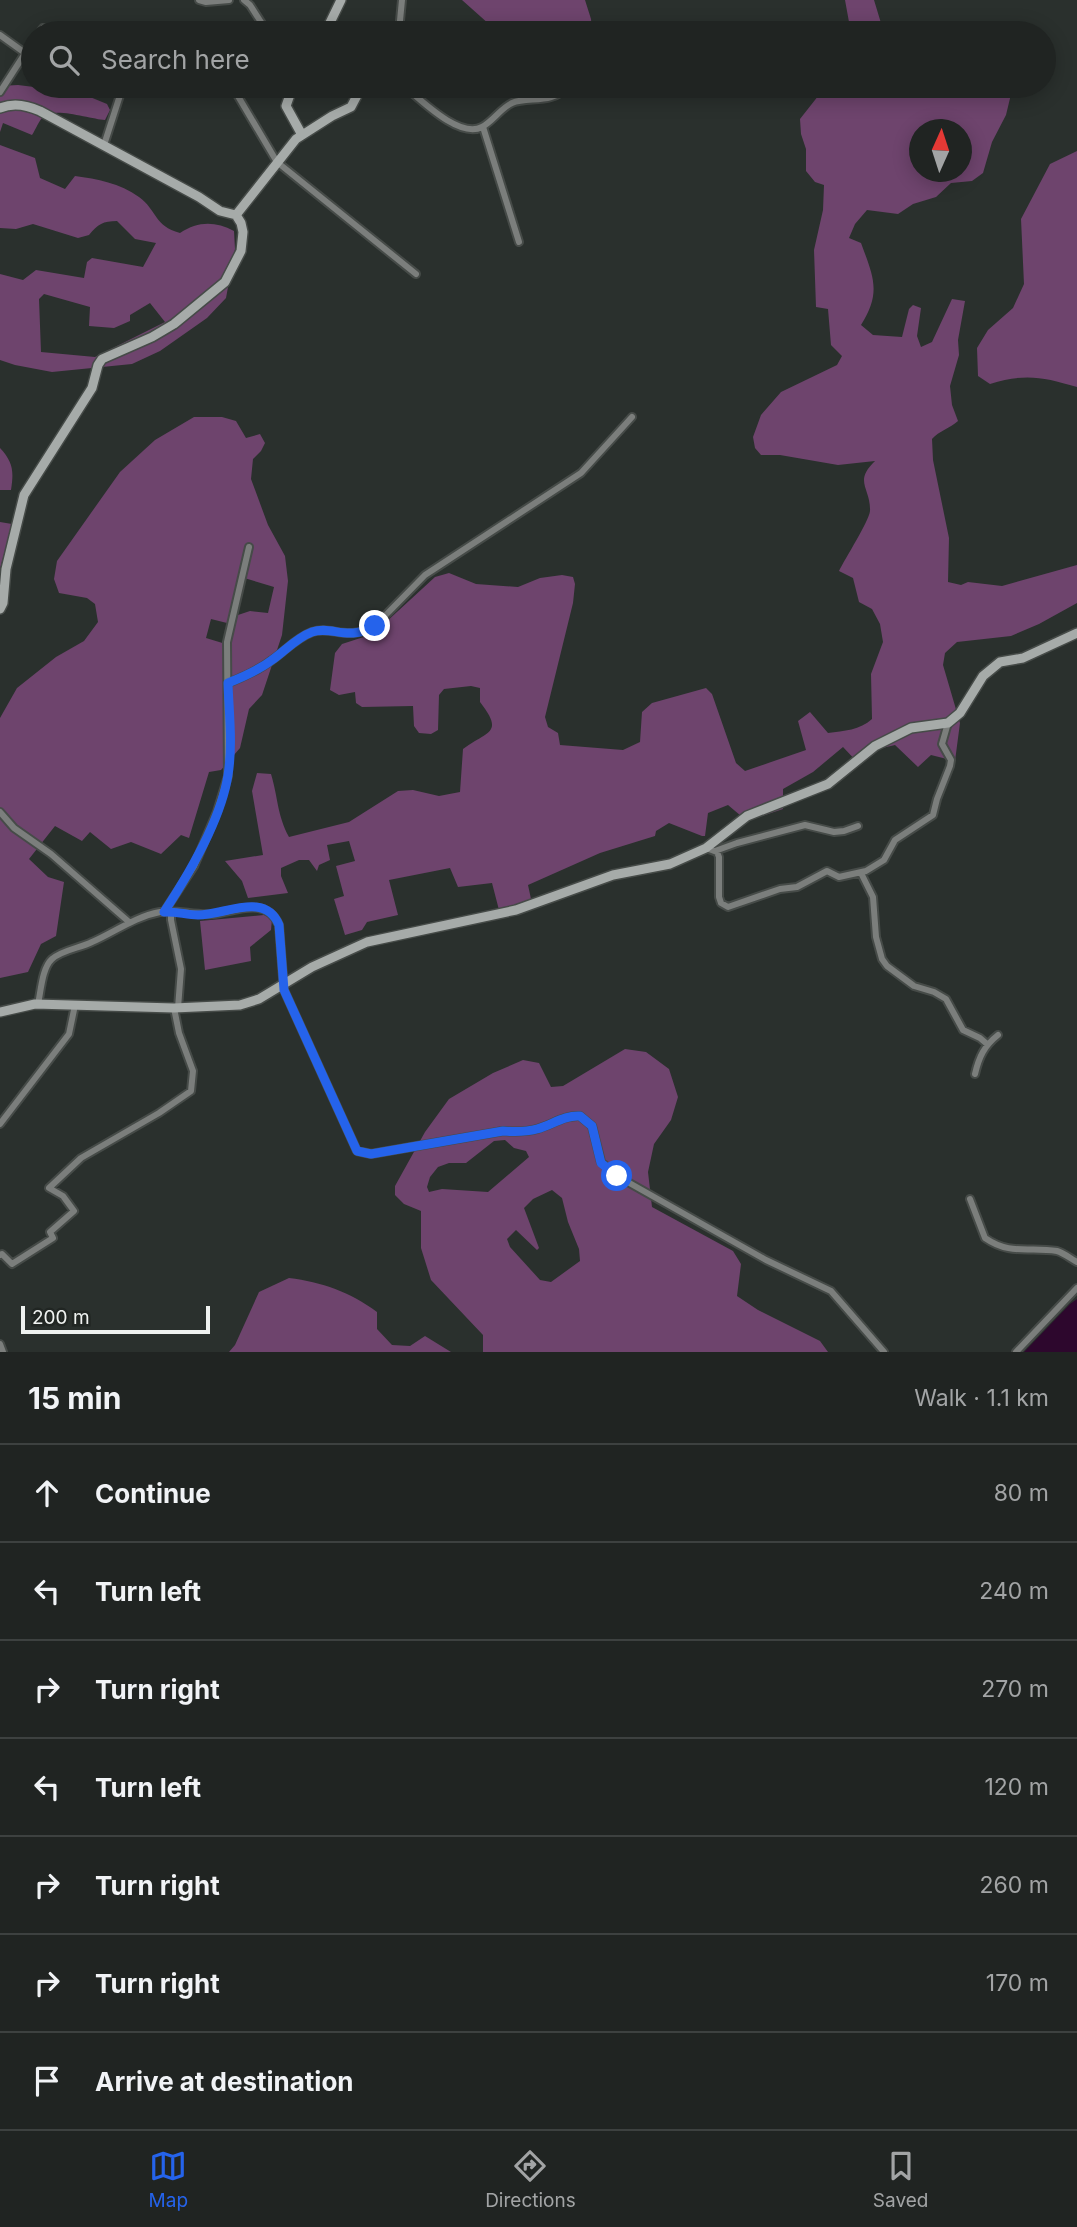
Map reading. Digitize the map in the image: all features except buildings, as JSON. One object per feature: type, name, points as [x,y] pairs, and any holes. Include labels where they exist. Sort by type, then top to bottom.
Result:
[{"type":"street","points":[[199,0],[229,0]]},
{"type":"street","points":[[244,0],[260,21]]},
{"type":"street","points":[[331,21],[341,0]]},
{"type":"street","points":[[399,21],[402,0]]},
{"type":"street","points":[[0,35],[21,49]]},
{"type":"street","points":[[0,92],[21,58]]},
{"type":"street","points":[[104,145],[119,98]]},
{"type":"street","points":[[239,98],[277,162],[416,274]]},
{"type":"street","points":[[289,98],[286,106],[302,135]]},
{"type":"street","points":[[236,215],[296,139],[351,107],[356,98]]},
{"type":"street","points":[[419,98],[446,120],[471,129],[483,127],[511,103],[544,98]]},
{"type":"street","points":[[0,108],[8,104],[30,106],[220,211],[236,215]]},
{"type":"street","points":[[483,127],[519,242]]},
{"type":"street","points":[[0,609],[6,569],[24,495],[92,388],[98,365],[103,359],[174,324],[225,282],[242,251],[243,232],[236,215]]},
{"type":"street","points":[[228,683],[270,662],[298,639],[318,630],[349,635],[365,632],[375,626],[425,575],[581,473],[632,416]]},
{"type":"street","points":[[0,1255],[12,1264],[53,1238],[50,1232],[74,1211],[63,1196],[49,1188],[81,1158],[159,1113],[191,1091],[193,1071],[178,1033],[176,1008],[181,969],[168,911],[194,866],[225,790],[230,763],[227,642],[249,547]]},
{"type":"street","points":[[711,849],[747,816],[828,783],[876,746],[911,727],[948,723],[960,713],[983,676],[1000,662],[1023,658],[1077,633]]},
{"type":"street","points":[[711,849],[719,857],[719,897],[721,903],[728,907],[780,889],[789,890],[827,871],[839,877],[861,873],[884,860],[895,840],[933,815],[951,760],[942,744],[948,723]]},
{"type":"street","points":[[0,812],[14,828],[51,854],[129,922]]},
{"type":"street","points":[[0,1012],[38,1004],[176,1008],[240,1005],[258,999],[312,967],[367,942],[516,910],[612,875],[670,864],[711,849],[805,825],[834,832],[858,826]]},
{"type":"street","points":[[861,873],[873,897],[876,937],[887,967],[914,986],[946,999],[963,1030],[987,1044]]},
{"type":"street","points":[[38,1004],[49,962],[129,922],[168,911],[196,915],[249,906],[267,910],[275,916],[279,925],[284,990],[357,1151],[371,1154],[503,1131],[537,1129],[560,1119],[580,1116],[592,1126],[603,1166],[766,1260],[831,1291],[884,1352]]},
{"type":"street","points":[[0,1124],[69,1034],[75,1005]]},
{"type":"street","points":[[975,1074],[978,1060],[987,1044],[998,1035]]},
{"type":"street","points":[[970,1199],[985,1238],[990,1242],[1018,1251],[1059,1251],[1077,1262]]},
{"type":"street","points":[[1016,1352],[1077,1288]]},
{"type":"street","points":[[0,1344],[3,1352]]},
{"type":"shaded area","points":[[462,0],[585,0],[591,21],[486,21]]},
{"type":"shaded area","points":[[845,0],[874,0],[880,21],[849,21]]},
{"type":"shaded area","points":[[21,85],[21,98],[92,98],[107,104],[110,110],[105,120],[64,113],[49,114],[42,118],[32,135],[3,123],[0,132],[0,86]]},
{"type":"shaded area","points":[[817,98],[1010,98],[983,173],[972,181],[972,119],[909,119],[909,182],[962,182],[951,183],[936,197],[913,204],[898,214],[867,210],[855,224],[849,238],[861,243],[872,275],[872,303],[861,325],[873,335],[902,337],[909,309],[913,305],[921,308],[917,336],[921,347],[932,342],[952,299],[965,301],[958,340],[959,355],[950,386],[952,405],[958,421],[932,439],[933,460],[949,538],[948,582],[1002,586],[1077,565],[1077,603],[1011,636],[957,642],[945,653],[943,665],[960,723],[955,761],[931,755],[918,767],[895,745],[878,749],[860,765],[843,747],[813,772],[783,789],[783,809],[747,821],[728,805],[708,813],[705,836],[669,823],[656,831],[655,836],[600,853],[528,885],[531,899],[499,910],[492,883],[458,887],[450,868],[389,880],[398,915],[367,922],[362,930],[345,935],[334,899],[344,896],[336,866],[355,861],[349,841],[327,845],[330,860],[319,865],[317,871],[309,860],[299,860],[281,868],[281,876],[288,893],[248,898],[242,881],[225,861],[263,855],[252,791],[257,773],[271,774],[289,837],[349,822],[398,791],[413,790],[439,796],[460,792],[463,749],[486,735],[492,726],[480,702],[480,688],[471,686],[444,689],[439,695],[438,730],[431,734],[419,733],[414,726],[413,706],[362,707],[356,703],[355,692],[339,695],[330,690],[335,653],[342,644],[373,634],[435,577],[449,573],[476,584],[518,587],[540,578],[562,575],[573,577],[573,603],[545,717],[548,727],[558,733],[560,745],[623,750],[640,742],[642,712],[652,703],[706,688],[712,694],[736,763],[745,771],[806,750],[798,721],[810,712],[828,733],[857,728],[872,719],[871,674],[883,642],[880,624],[872,609],[859,602],[853,578],[839,571],[869,516],[870,503],[864,480],[865,474],[875,461],[838,465],[780,455],[761,455],[755,448],[753,437],[761,415],[781,392],[837,365],[842,356],[831,345],[828,309],[816,307],[814,250],[823,210],[824,185],[815,182],[806,171],[806,149],[800,119]]},
{"type":"shaded area","points":[[0,145],[35,158],[40,178],[65,189],[75,176],[124,188],[145,202],[160,222],[180,233],[193,226],[207,224],[220,225],[234,231],[235,249],[226,298],[207,318],[160,351],[132,364],[52,372],[15,365],[0,360],[0,274],[23,280],[36,270],[84,278],[87,262],[92,258],[143,267],[156,243],[135,239],[117,221],[101,224],[89,235],[78,238],[33,224],[16,229],[0,228]],"holes":[[[44,294],[90,307],[89,326],[114,328],[130,321],[130,315],[150,303],[165,322],[95,357],[41,352],[39,299]]]},
{"type":"shaded area","points":[[1077,151],[1077,387],[1024,377],[990,384],[978,376],[977,348],[988,330],[1013,308],[1024,284],[1021,219],[1050,164]]},
{"type":"shaded area","points":[[194,417],[222,417],[236,421],[246,438],[260,434],[265,443],[253,459],[251,479],[268,525],[285,556],[288,581],[282,635],[262,695],[249,709],[240,748],[221,770],[209,772],[189,838],[181,835],[161,854],[131,842],[111,849],[90,832],[82,841],[55,826],[29,859],[48,877],[64,882],[56,936],[41,944],[28,972],[0,978],[0,718],[17,688],[56,657],[84,641],[98,622],[95,604],[87,598],[59,593],[54,579],[57,561],[120,472],[155,440]],"holes":[[[241,577],[274,587],[268,613],[250,611],[238,615],[229,645],[206,638],[211,619],[227,623]]]},
{"type":"shaded area","points":[[0,448],[12,467],[11,490],[0,490]]},
{"type":"shaded area","points":[[0,522],[12,524],[0,569]]},
{"type":"shaded area","points":[[264,915],[272,919],[271,930],[250,947],[251,961],[205,970],[200,921]]},
{"type":"shaded area","points":[[625,1049],[646,1052],[669,1069],[678,1097],[671,1120],[654,1144],[648,1172],[652,1207],[733,1251],[741,1264],[737,1296],[758,1310],[820,1341],[828,1352],[483,1352],[483,1335],[431,1280],[421,1248],[421,1211],[404,1204],[395,1195],[395,1186],[425,1132],[449,1099],[493,1073],[523,1060],[539,1063],[551,1087],[563,1086]],"holes":[[[505,1140],[514,1148],[526,1151],[529,1157],[488,1192],[442,1189],[429,1192],[427,1187],[430,1177],[438,1167],[449,1163],[466,1163],[494,1141]],[[552,1190],[562,1198],[579,1249],[580,1261],[551,1282],[540,1280],[510,1247],[507,1239],[516,1230],[537,1250],[539,1248],[524,1208],[533,1199]]]},
{"type":"shaded area","points":[[289,1278],[335,1289],[367,1305],[377,1312],[377,1329],[392,1345],[410,1346],[425,1336],[451,1352],[229,1352],[235,1345],[259,1292]]},
{"type":"shaded area","points":[[1077,1299],[1077,1352],[1024,1352],[1070,1304]]},
{"type":"route","points":[[375,626],[365,632],[349,635],[318,630],[298,639],[270,662],[247,676],[228,683],[230,763],[225,790],[194,866],[164,912],[215,914],[257,906],[275,916],[279,925],[284,990],[357,1151],[371,1154],[503,1131],[537,1129],[573,1115],[585,1118],[592,1126],[601,1163],[617,1176]]}]
